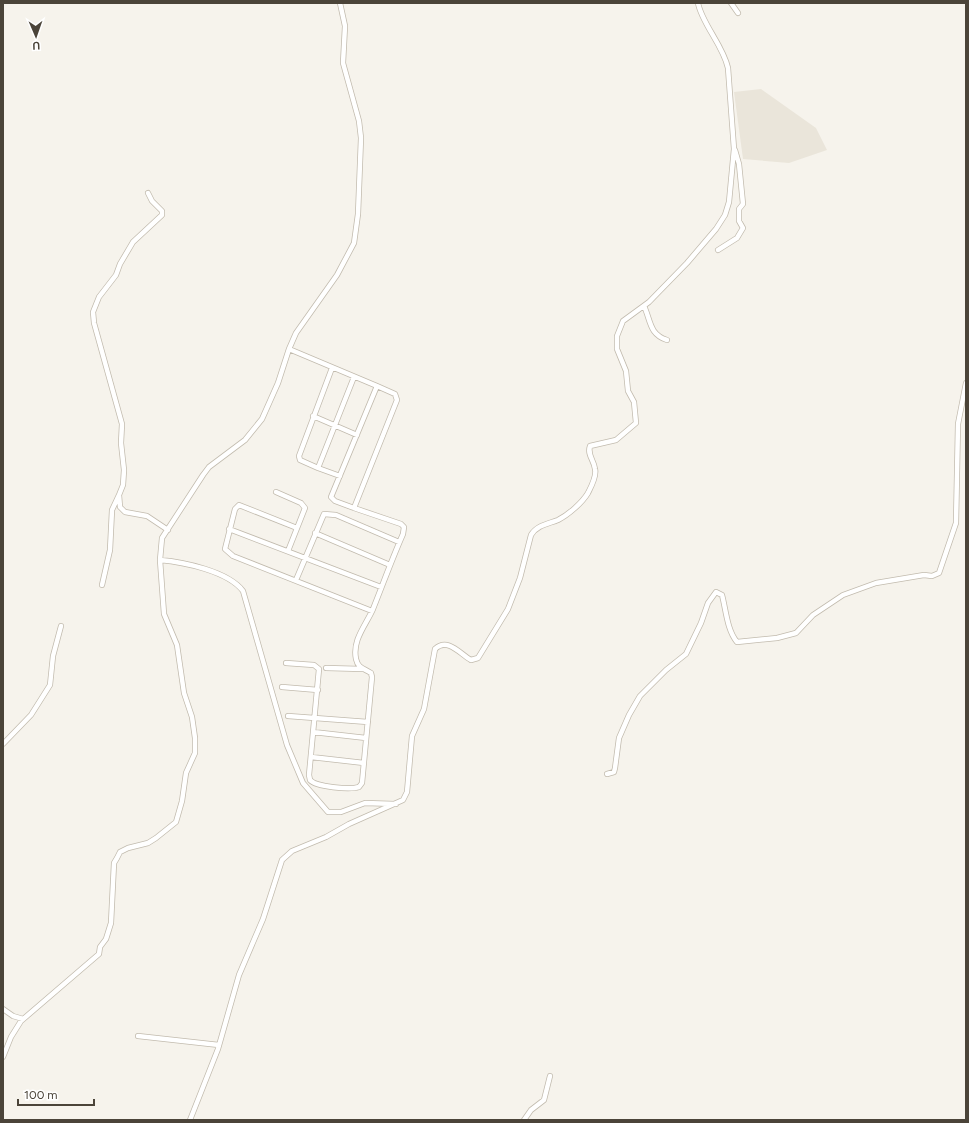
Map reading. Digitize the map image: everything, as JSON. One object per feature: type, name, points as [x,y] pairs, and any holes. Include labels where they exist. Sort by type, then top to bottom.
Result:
[{"type":"street","points":[[3,1057],[11,1037],[23,1019],[98,954],[100,948],[106,940],[111,923],[114,863],[120,852],[156,838],[176,822],[180,813],[186,773],[195,753],[195,738],[192,718],[184,693],[177,645],[164,614],[160,560],[161,544],[202,475],[209,467],[245,440],[262,419],[278,383],[289,349],[305,318],[337,275],[352,249],[357,230],[360,128],[343,62],[346,26],[340,3]]},
{"type":"street","points":[[190,1120],[219,1045],[239,975],[263,919],[280,864],[292,851],[326,837],[349,824],[403,800],[407,792],[412,736],[424,709],[435,649],[445,644],[453,647],[471,660],[478,658],[508,609],[520,578],[531,535],[534,530],[560,519],[578,505],[588,493],[596,473],[589,452],[590,446],[616,440],[636,422],[634,402],[628,391],[626,371],[616,343],[623,321],[644,306],[687,263],[720,224],[729,202],[734,149],[732,98],[726,60],[700,11],[698,3]]},
{"type":"street","points":[[731,3],[738,13]]},
{"type":"street","points":[[718,250],[738,237],[743,228],[739,221],[739,209],[743,204],[739,164],[734,149]]},
{"type":"street","points":[[102,585],[110,550],[112,510],[124,478],[121,443],[122,424],[104,362],[103,352],[94,323],[93,312],[99,297],[116,275],[120,264],[133,242],[162,215],[162,211],[152,201],[148,193]]},
{"type":"street","points":[[644,306],[651,329],[658,336],[667,340]]},
{"type":"street","points":[[289,349],[394,394],[397,400],[354,508]]},
{"type":"street","points":[[332,368],[298,458],[318,468],[340,476]]},
{"type":"street","points":[[318,468],[354,377]]},
{"type":"street","points":[[607,774],[614,772],[619,738],[640,696],[666,670],[686,654],[701,624],[708,603],[716,592],[722,596],[732,636],[737,642],[746,642],[777,638],[796,633],[813,615],[843,595],[876,584],[924,575],[932,576],[939,573],[956,523],[958,424],[966,383]]},
{"type":"street","points":[[286,663],[318,667],[318,690],[310,758],[309,775],[311,782],[318,785],[348,788],[356,788],[361,786],[372,675],[362,669],[356,659],[356,644],[372,611],[403,534],[403,525],[335,501],[331,498],[377,386]]},
{"type":"street","points":[[313,416],[357,435]]},
{"type":"street","points":[[276,492],[304,505],[304,512],[288,551]]},
{"type":"street","points":[[119,494],[120,507],[122,510],[147,516],[168,530]]},
{"type":"street","points":[[297,528],[238,505],[235,509],[225,546],[227,553],[372,611]]},
{"type":"street","points":[[296,580],[324,514],[331,514],[399,542]]},
{"type":"street","points":[[229,529],[381,587]]},
{"type":"street","points":[[315,533],[390,565]]},
{"type":"street","points":[[160,560],[203,568],[233,582],[243,591],[287,745],[304,783],[328,812],[340,812],[365,803],[396,804]]},
{"type":"street","points":[[3,744],[31,715],[50,685],[54,656],[61,626]]},
{"type":"street","points":[[326,668],[362,669]]},
{"type":"street","points":[[282,687],[318,690]]},
{"type":"street","points":[[288,716],[368,722]]},
{"type":"street","points":[[313,732],[366,738]]},
{"type":"street","points":[[310,758],[364,763]]},
{"type":"street","points":[[3,1009],[13,1016],[23,1019]]},
{"type":"street","points":[[138,1036],[219,1045]]},
{"type":"street","points":[[524,1120],[531,1110],[544,1100],[550,1076]]},
{"type":"shaded area","points":[[761,89],[816,128],[827,150],[789,163],[743,159],[734,92]]}]
